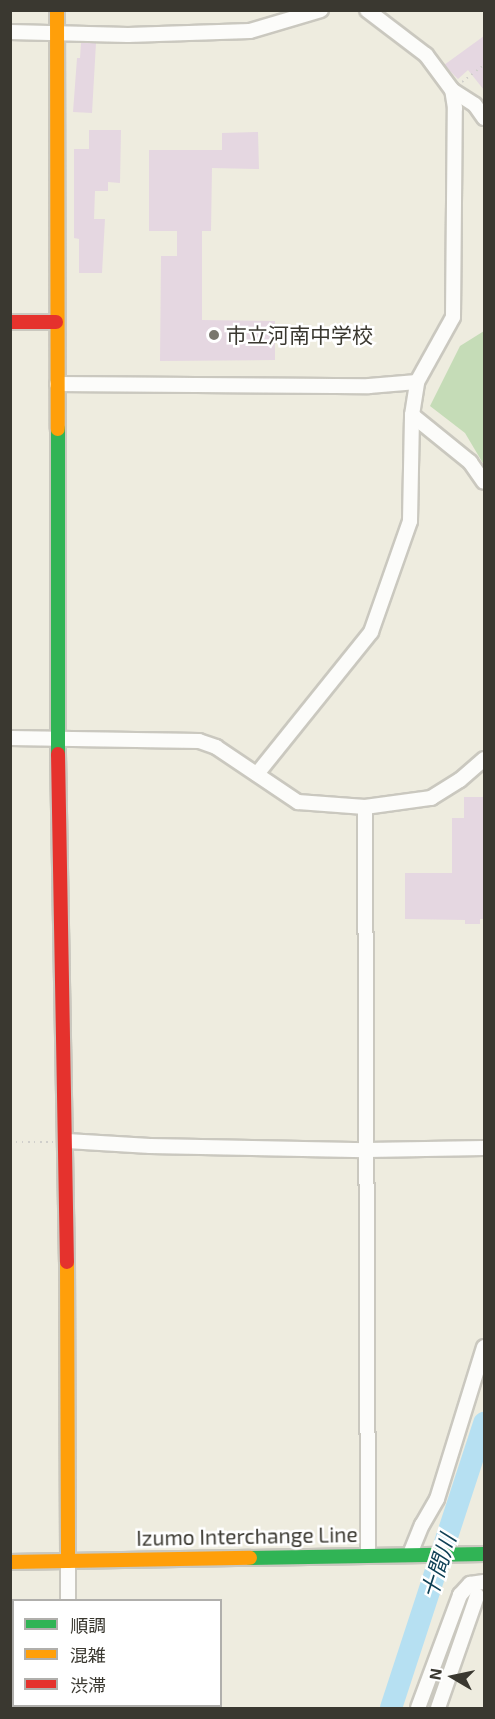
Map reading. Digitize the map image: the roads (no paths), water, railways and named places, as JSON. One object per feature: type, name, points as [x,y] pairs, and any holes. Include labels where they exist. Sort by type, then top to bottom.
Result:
[{"type":"street","points":[[57,10],[58,740],[66,1142],[68,1599]]},
{"type":"street","points":[[10,32],[128,35],[250,31],[321,10]]},
{"type":"street","points":[[367,10],[426,55],[452,90],[475,105],[484,118]]},
{"type":"street","points":[[257,774],[371,632],[410,521],[412,415],[417,382],[453,316],[455,108],[452,90]]},
{"type":"street","points":[[10,322],[56,322]]},
{"type":"street","points":[[57,384],[369,386],[417,382]]},
{"type":"street","points":[[412,415],[470,462],[484,482]]},
{"type":"street","points":[[10,738],[199,741],[216,747],[298,802],[365,807],[431,798],[460,780],[484,759]]},
{"type":"street","points":[[365,807],[368,1554]]},
{"type":"street","points":[[66,1142],[367,1150],[484,1148]]},
{"type":"street","points":[[415,1554],[422,1526],[437,1499],[484,1347]]},
{"type":"street","name":"Izumo Interchange Line","points":[[10,1562],[368,1554],[479,1554]]},
{"type":"street","points":[[418,1708],[460,1595],[470,1584],[484,1582]]},
{"type":"street","points":[[438,1708],[469,1619],[481,1599]]},
{"type":"waterway","name":"十間川","points":[[391,1708],[484,1423]]},
{"type":"place","name":"市立河南中学校","points":[[214,335]]}]
